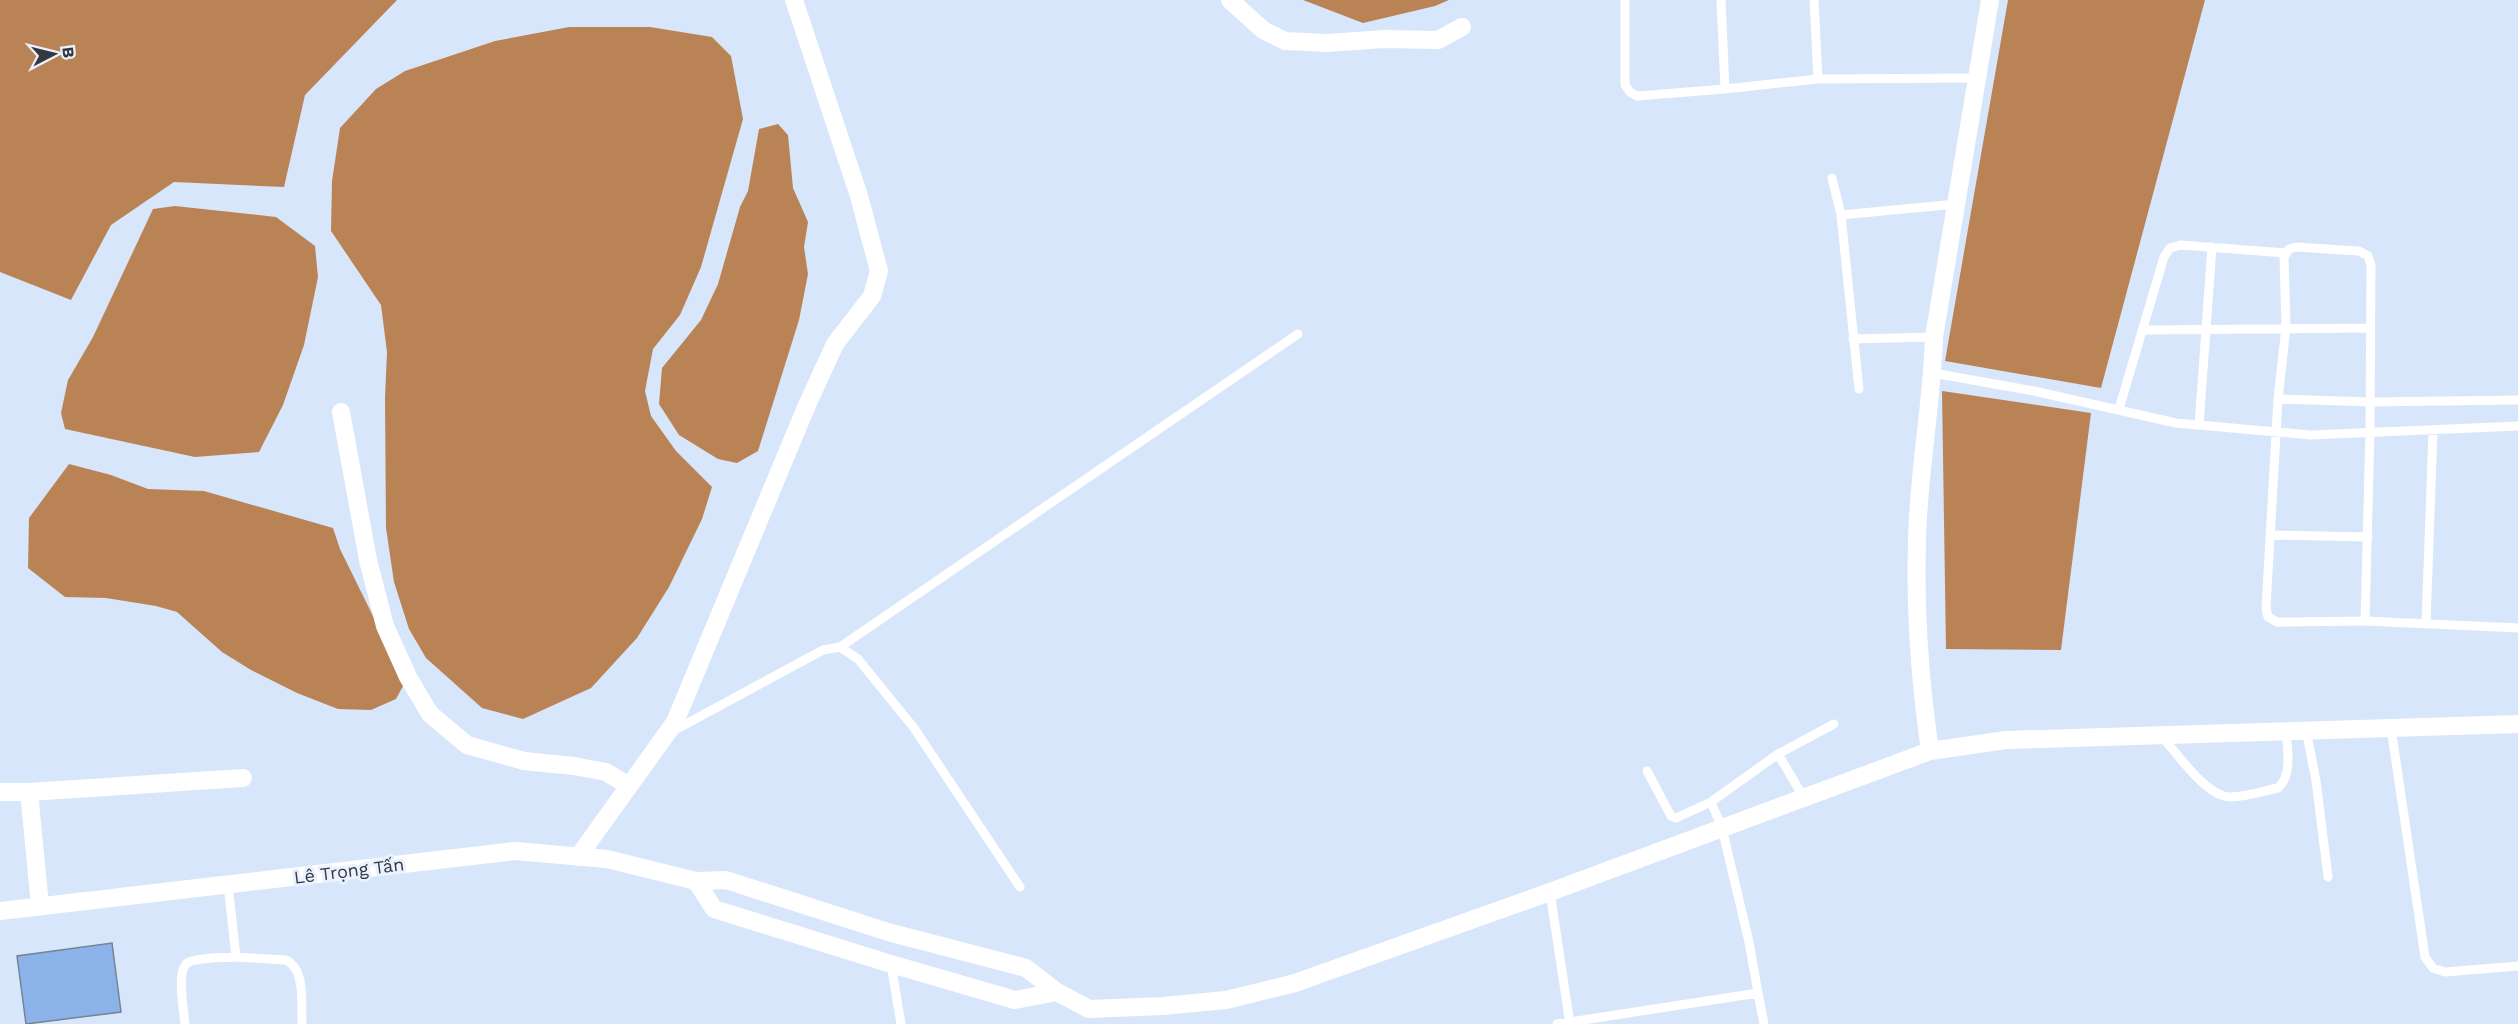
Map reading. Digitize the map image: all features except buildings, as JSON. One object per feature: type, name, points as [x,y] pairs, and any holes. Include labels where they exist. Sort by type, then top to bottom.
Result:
[{"type":"street","points":[[578,857],[675,722],[807,405],[835,344],[872,296],[879,271],[859,196],[794,0]]},
{"type":"street","points":[[1230,0],[1263,30],[1285,41],[1327,43],[1384,39],[1438,40],[1462,27]]},
{"type":"street","points":[[1930,751],[1920,683],[1917,541],[1933,373],[1934,337],[1990,0]]},
{"type":"street","points":[[341,412],[368,560],[385,626],[408,677],[430,714],[467,745],[524,761],[606,772],[628,786]]},
{"type":"street","name":"Lê Trọng Tấn","points":[[0,911],[515,851],[607,859],[696,880],[726,880],[888,932],[1026,968],[1057,992],[1089,1009],[1163,1006],[1226,1000],[1295,983],[1550,892],[1930,751],[2006,740],[2518,724]]},
{"type":"street","points":[[0,792],[243,778]]},
{"type":"street","points":[[29,792],[40,906]]},
{"type":"street","points":[[696,880],[714,909],[891,964],[1015,1000],[1057,992]]},
{"type":"lane","points":[[1625,0],[1625,80],[1630,92],[1642,96],[1818,79],[1977,78]]},
{"type":"lane","points":[[1721,0],[1725,89]]},
{"type":"lane","points":[[1814,0],[1818,79]]},
{"type":"lane","points":[[1832,178],[1841,215],[1859,389]]},
{"type":"lane","points":[[1841,215],[1956,204]]},
{"type":"lane","points":[[2119,409],[2167,252],[2180,245],[2286,253],[2296,247],[2359,251],[2368,256],[2371,265],[2371,402],[2366,621]]},
{"type":"lane","points":[[2199,425],[2212,248]]},
{"type":"lane","points":[[2286,253],[2284,263],[2286,327],[2278,399],[2266,608],[2271,620],[2277,622],[2366,621],[2518,628]]},
{"type":"lane","points":[[2144,330],[2370,328]]},
{"type":"lane","points":[[667,734],[824,650],[840,646],[1298,334]]},
{"type":"lane","points":[[1853,339],[1934,337]]},
{"type":"lane","points":[[1933,373],[2119,409],[2176,423],[2311,435],[2518,426]]},
{"type":"lane","points":[[2278,399],[2371,402],[2518,400]]},
{"type":"lane","points":[[2426,624],[2433,430]]},
{"type":"lane","points":[[2271,535],[2368,537]]},
{"type":"lane","points":[[840,646],[858,659],[914,728],[1020,887]]},
{"type":"lane","points":[[1647,771],[1671,816],[1676,818],[1711,802],[1778,754],[1834,724]]},
{"type":"lane","points":[[2391,728],[2425,957],[2433,968],[2445,972],[2518,966]]},
{"type":"lane","points":[[2306,730],[2316,781],[2328,877]]},
{"type":"lane","points":[[2161,735],[2211,791],[2223,797],[2234,797],[2278,788],[2282,784],[2287,772],[2286,731]]},
{"type":"lane","points":[[1778,754],[1804,798]]},
{"type":"lane","points":[[1711,802],[1722,828],[1749,942],[1764,1024]]},
{"type":"lane","points":[[228,885],[236,957]]},
{"type":"lane","points":[[1550,892],[1570,1023]]},
{"type":"lane","points":[[185,1024],[181,974],[184,966],[191,961],[236,957],[286,960],[292,963],[299,973],[302,1024]]},
{"type":"lane","points":[[891,964],[901,1024]]},
{"type":"lane","points":[[1557,1024],[1758,993]]},
{"type":"shaded area","points":[[0,0],[397,0],[305,95],[284,187],[174,182],[111,225],[71,300],[0,272]]},
{"type":"shaded area","points":[[1303,0],[1449,0],[1435,6],[1363,23]]},
{"type":"shaded area","points":[[2008,0],[2205,0],[2101,388],[1945,361]]},
{"type":"shaded area","points":[[569,27],[650,27],[712,37],[731,56],[743,119],[701,267],[680,315],[653,349],[645,391],[651,416],[676,451],[712,487],[702,519],[669,587],[637,638],[591,688],[523,719],[482,708],[426,658],[409,629],[394,582],[386,528],[387,352],[381,305],[331,231],[332,181],[340,128],[376,89],[405,71],[495,41]]},
{"type":"shaded area","points":[[778,124],[788,135],[793,188],[808,222],[804,247],[808,274],[799,320],[758,451],[737,463],[718,459],[679,435],[659,404],[662,368],[701,320],[718,284],[740,207],[748,191],[759,129]]},
{"type":"shaded area","points":[[175,206],[276,217],[315,246],[318,277],[304,345],[283,405],[259,452],[195,457],[65,429],[61,413],[68,380],[93,337],[153,209]]},
{"type":"shaded area","points":[[1942,391],[2091,413],[2061,650],[1946,649]]},
{"type":"shaded area","points":[[69,464],[111,475],[148,489],[204,491],[333,528],[340,549],[401,673],[403,686],[396,699],[371,710],[338,709],[297,693],[251,670],[222,652],[177,612],[156,606],[106,598],[65,597],[28,568],[29,518]]}]
